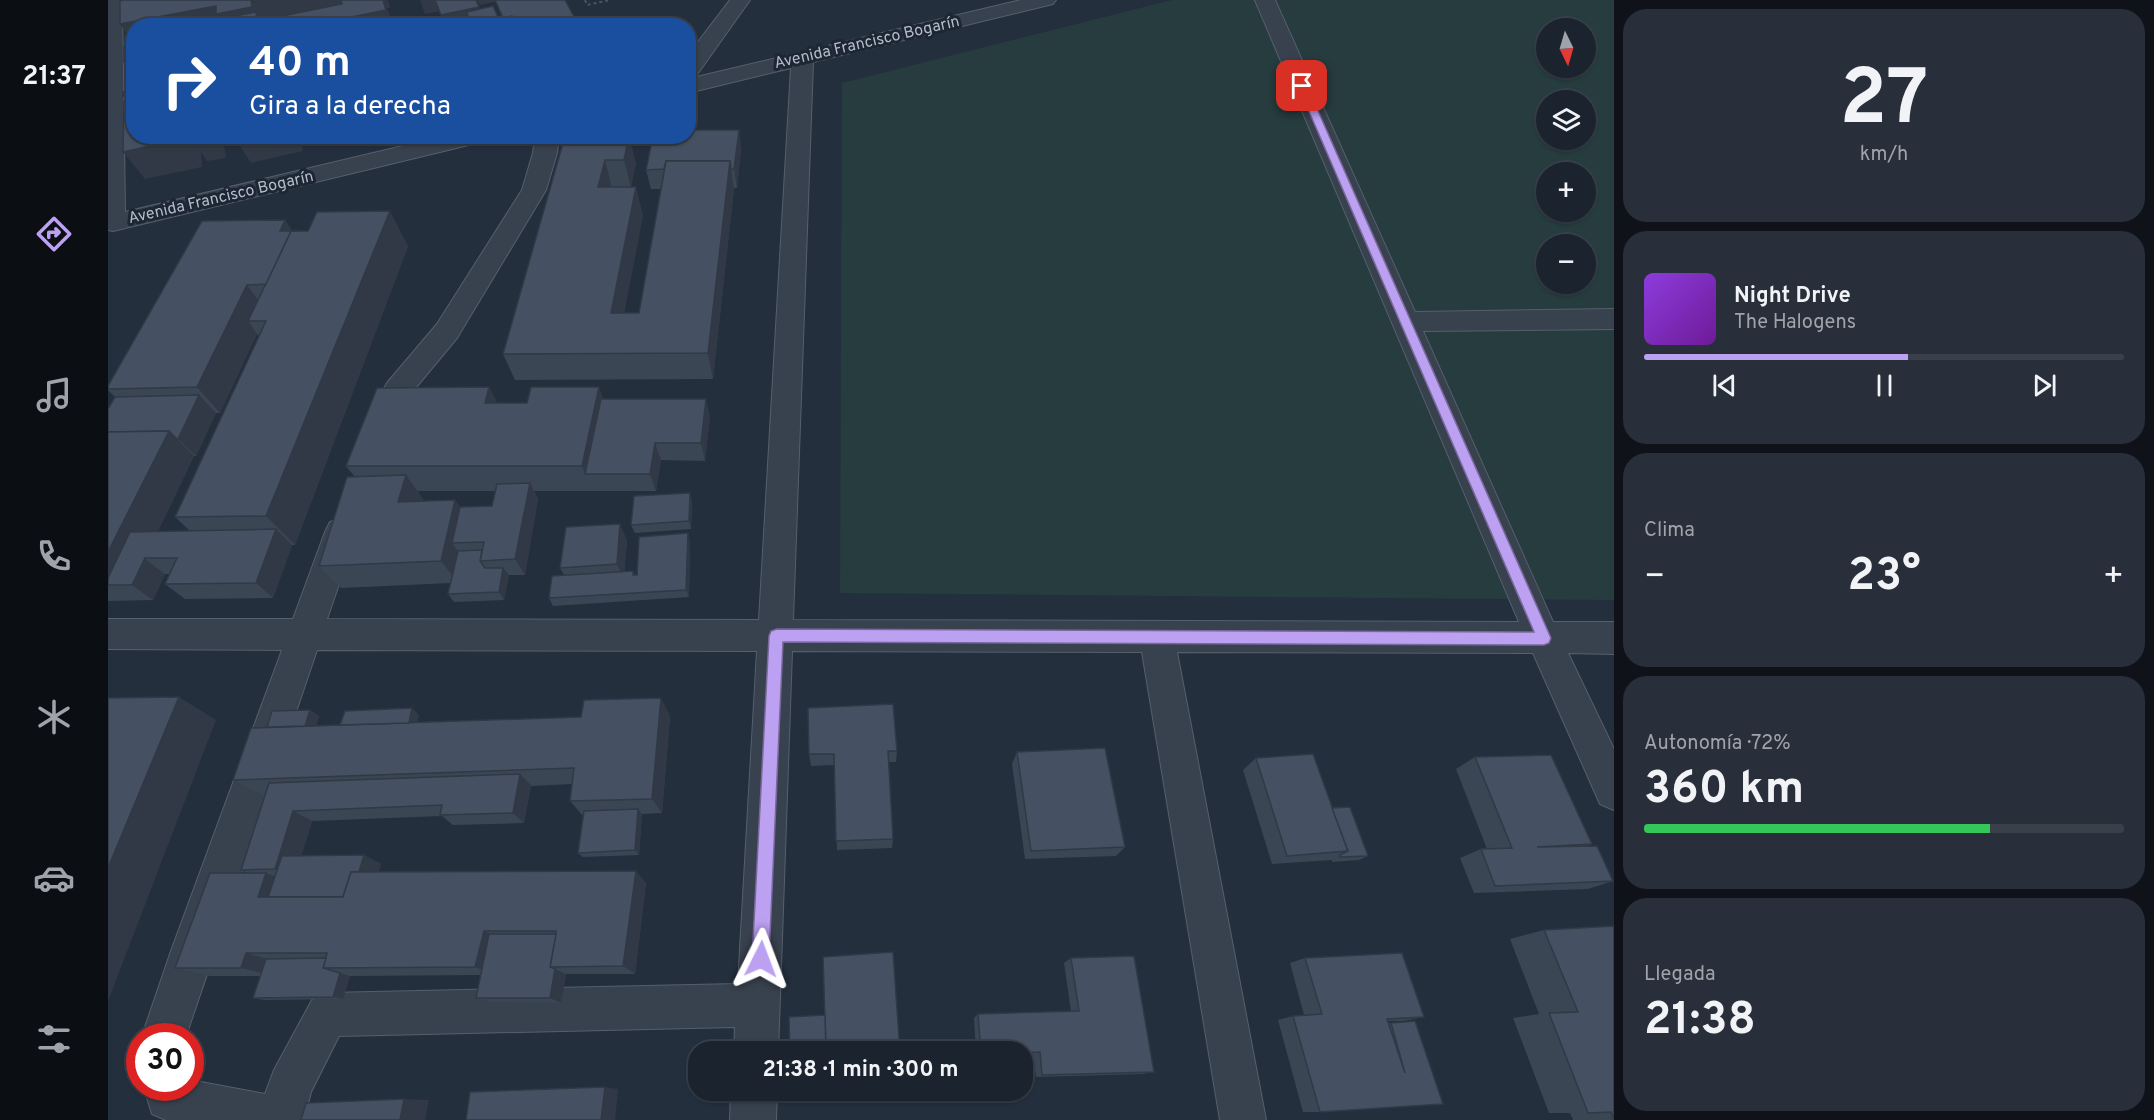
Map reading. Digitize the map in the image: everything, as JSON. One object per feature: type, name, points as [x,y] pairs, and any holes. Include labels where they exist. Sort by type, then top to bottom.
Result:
[{"type":"street","name":"Avenida Francisco Bogarín","points":[[112,0],[111,224],[444,144]]},
{"type":"street","points":[[696,60],[740,0]]},
{"type":"street","name":"Avenida Francisco Bogarín","points":[[696,84],[1046,0]]},
{"type":"street","points":[[1265,0],[1544,638],[1614,791]]},
{"type":"street","points":[[756,1041],[802,58]]},
{"type":"street","points":[[370,450],[378,428],[398,391],[447,331],[534,190],[546,144]]},
{"type":"street","points":[[164,211],[198,231]]},
{"type":"street","points":[[1406,322],[1614,319]]},
{"type":"street","points":[[168,1023],[351,504]]},
{"type":"street","points":[[108,634],[1614,638]]},
{"type":"street","points":[[1157,637],[1243,1120]]},
{"type":"street","points":[[183,1101],[279,1120],[290,1086],[327,1015],[758,1005]]},
{"type":"street","points":[[753,1120],[754,1101]]},
{"type":"path","points":[[585,0],[587,5],[610,0]]},
{"type":"green space","points":[[1172,0],[1614,0],[1614,600],[840,593],[842,83]]},
{"type":"building","points":[[251,0],[252,7],[216,14],[216,6],[152,18],[126,18],[126,23],[120,24],[120,1]]},
{"type":"building","points":[[341,0],[383,0],[386,10],[347,18],[272,18],[342,4]]},
{"type":"building","points":[[435,0],[476,0],[479,7],[441,15]]},
{"type":"building","points":[[495,0],[565,0],[575,18],[513,18],[512,16],[503,18]]},
{"type":"building","points":[[493,6],[498,18],[463,18],[468,17],[467,12]]},
{"type":"building","points":[[256,12],[257,18],[225,18]]},
{"type":"building","points":[[124,47],[126,47],[126,62],[124,62]]},
{"type":"building","points":[[124,101],[126,101],[126,144],[159,144],[123,152]]},
{"type":"building","points":[[696,130],[739,130],[734,169],[731,169],[730,161],[666,161],[664,169],[646,170],[651,144],[696,144]]},
{"type":"building","points":[[563,144],[627,144],[624,160],[605,160],[598,187],[636,187],[611,313],[639,313],[666,161],[730,161],[708,353],[503,354]]},
{"type":"building","points":[[390,211],[266,516],[175,517],[266,321],[248,321],[291,231],[308,231],[317,212]]},
{"type":"building","points":[[285,220],[280,231],[291,231],[266,284],[247,285],[197,387],[108,389],[202,221]]},
{"type":"building","points":[[489,387],[485,403],[527,403],[531,387],[599,387],[582,466],[346,466],[377,388]]},
{"type":"building","points":[[199,395],[178,439],[169,431],[108,432],[108,409],[115,397]]},
{"type":"building","points":[[601,399],[706,399],[701,443],[655,443],[650,474],[585,474]]},
{"type":"building","points":[[169,431],[108,552],[108,432]]},
{"type":"building","points":[[406,475],[398,502],[455,500],[441,561],[319,566],[347,477]]},
{"type":"building","points":[[530,483],[515,559],[480,561],[484,542],[452,543],[460,507],[492,506],[497,484]]},
{"type":"building","points":[[690,493],[689,521],[631,525],[634,496]]},
{"type":"building","points":[[620,524],[617,564],[560,568],[566,527]]},
{"type":"building","points":[[276,529],[256,583],[165,584],[177,558],[145,558],[132,585],[108,585],[108,578],[130,532]]},
{"type":"building","points":[[688,533],[686,590],[549,598],[552,576],[633,571],[633,575],[637,575],[639,537]]},
{"type":"building","points":[[482,550],[480,561],[485,568],[503,568],[499,592],[448,594],[458,551]]},
{"type":"building","points":[[179,697],[108,868],[108,698]]},
{"type":"building","points":[[661,698],[652,799],[570,801],[574,768],[233,780],[251,728],[581,717],[584,700]]},
{"type":"building","points":[[893,704],[897,751],[888,751],[893,839],[836,841],[834,754],[809,754],[808,708]]},
{"type":"building","points":[[412,708],[409,723],[340,725],[345,711]]},
{"type":"building","points":[[310,710],[305,726],[267,727],[272,711]]},
{"type":"building","points":[[1105,748],[1125,847],[1031,851],[1017,752]]},
{"type":"building","points":[[1313,754],[1348,851],[1287,856],[1256,758]]},
{"type":"building","points":[[1551,755],[1592,844],[1537,847],[1597,846],[1613,881],[1495,886],[1481,849],[1512,848],[1475,757]]},
{"type":"building","points":[[520,774],[513,813],[440,815],[442,805],[293,811],[275,869],[241,870],[269,783]]},
{"type":"building","points":[[1350,807],[1368,856],[1340,857],[1348,851],[1332,808]]},
{"type":"building","points":[[638,809],[635,850],[578,853],[584,811]]},
{"type":"building","points":[[364,855],[359,872],[351,872],[343,897],[268,897],[282,856]]},
{"type":"building","points":[[636,871],[623,966],[550,967],[556,931],[484,931],[475,967],[323,968],[327,953],[246,953],[241,968],[175,968],[210,873],[266,873],[258,897],[343,897],[351,872]]},
{"type":"building","points":[[1614,926],[1614,1120],[1611,1112],[1588,1113],[1549,1013],[1578,1012],[1544,930]]},
{"type":"building","points":[[489,934],[556,934],[550,967],[555,969],[550,998],[476,998]]},
{"type":"building","points":[[893,952],[899,1041],[826,1041],[823,957]]},
{"type":"building","points":[[1402,953],[1424,1017],[1387,1019],[1405,1073],[1391,1023],[1415,1021],[1443,1104],[1320,1112],[1293,1016],[1322,1014],[1305,958]]},
{"type":"building","points":[[1134,956],[1154,1072],[1042,1075],[1040,1052],[1033,1052],[1033,1041],[980,1041],[978,1014],[1079,1011],[1071,958]]},
{"type":"building","points":[[326,958],[323,968],[340,973],[333,997],[253,998],[266,959]]},
{"type":"building","points":[[825,1015],[826,1041],[790,1041],[789,1017]]},
{"type":"building","points":[[605,1087],[601,1120],[466,1120],[470,1092]]},
{"type":"building","points":[[404,1099],[400,1120],[301,1120],[306,1103]]},
{"type":"route","points":[[761,959],[777,636],[1544,638],[1302,86]]}]
